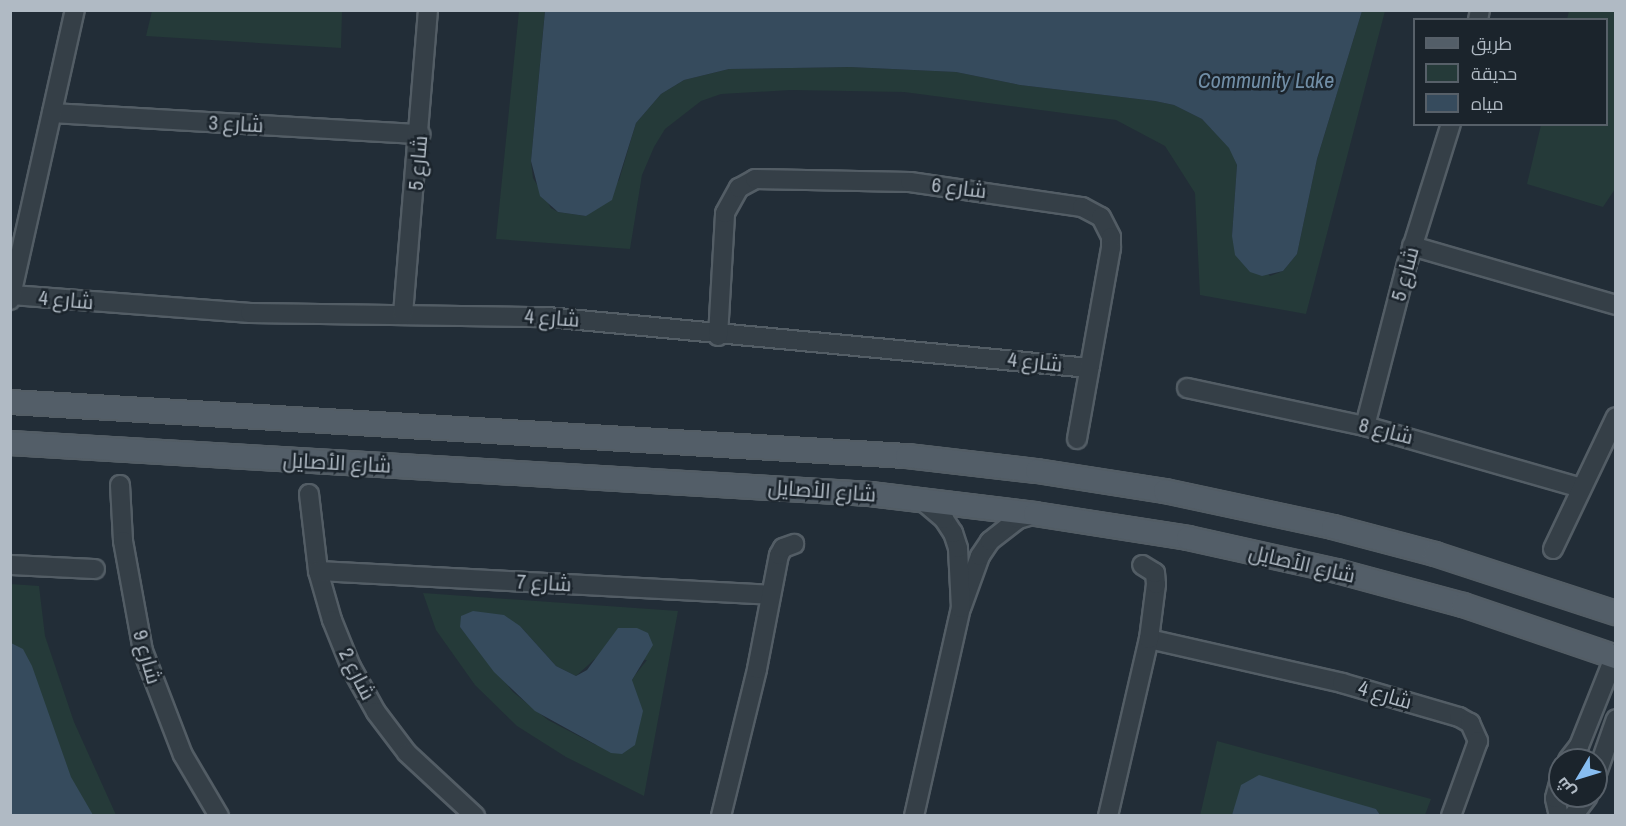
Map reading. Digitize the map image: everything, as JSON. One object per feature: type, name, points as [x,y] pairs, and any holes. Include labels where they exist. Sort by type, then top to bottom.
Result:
[{"type":"main road","name":"شارع الأصايل","points":[[10,402],[907,456],[1037,471],[1166,491],[1333,527],[1435,554],[1616,613]]},
{"type":"main road","name":"شارع الأصايل","points":[[10,443],[919,498],[1188,538],[1326,568],[1464,605],[1615,655]]},
{"type":"street","points":[[11,297],[75,10]]},
{"type":"street","name":"شارع 5","points":[[403,314],[420,134],[428,10]]},
{"type":"street","name":"شارع 3","points":[[52,113],[420,134]]},
{"type":"street","name":"شارع 5","points":[[1365,426],[1412,246],[1450,126]]},
{"type":"street","name":"شارع 6","points":[[718,336],[725,213],[739,188],[765,178],[910,182],[1024,196],[1082,207],[1101,217],[1111,237],[1111,248],[1077,439]]},
{"type":"street","points":[[1412,246],[1616,305]]},
{"type":"street","name":"شارع 4","points":[[11,297],[198,310],[547,317],[718,336],[1090,368]]},
{"type":"street","name":"شارع 8","points":[[1187,388],[1365,426],[1581,488]]},
{"type":"street","points":[[1553,549],[1616,417]]},
{"type":"street","name":"شارع 9","points":[[120,485],[124,552],[143,651],[183,755],[219,816]]},
{"type":"street","name":"شارع 2","points":[[309,494],[318,571],[332,620],[351,668],[376,712],[407,753],[475,816]]},
{"type":"street","points":[[919,498],[939,513],[953,533],[958,548],[961,608]]},
{"type":"street","points":[[914,816],[961,608],[980,556],[990,541],[1010,524],[1035,514]]},
{"type":"street","points":[[720,816],[757,669],[780,551],[794,544]]},
{"type":"street","points":[[10,565],[95,570]]},
{"type":"street","points":[[1108,816],[1149,639],[1156,578],[1151,569],[1142,565]]},
{"type":"street","name":"شارع 7","points":[[318,571],[770,595]]},
{"type":"street","name":"شارع 4","points":[[1149,639],[1353,686],[1459,717],[1475,731],[1475,752],[1451,816]]},
{"type":"street","points":[[1579,748],[1615,655]]},
{"type":"street","points":[[1606,748],[1616,719]]},
{"type":"green space","points":[[545,10],[531,161],[533,178],[551,208],[558,212],[586,216],[619,180],[636,123],[661,94],[684,80],[729,69],[850,67],[956,72],[1020,85],[1155,101],[1174,105],[1202,119],[1230,148],[1237,165],[1232,236],[1270,276],[1283,271],[1297,254],[1317,159],[1362,11],[1385,11],[1306,314],[1200,295],[1195,193],[1165,146],[1116,120],[904,92],[791,90],[721,94],[701,101],[665,129],[654,147],[642,175],[630,249],[496,239],[519,11]]},
{"type":"green space","points":[[152,11],[342,11],[341,48],[146,36]]},
{"type":"green space","points":[[1569,11],[1615,11],[1615,189],[1603,207],[1527,184],[1541,126],[1608,126],[1608,18],[1567,18]]},
{"type":"green space","points":[[10,584],[39,586],[45,636],[74,722],[116,815],[11,815]]},
{"type":"green space","points":[[423,593],[678,611],[644,796],[566,757],[517,726],[475,685],[436,630]],"holes":[[[520,626],[556,666],[576,676],[597,657],[647,660],[635,675],[596,745],[548,720],[513,692],[460,627]]]},
{"type":"green space","points":[[1217,741],[1431,799],[1425,815],[1380,815],[1376,809],[1238,799],[1232,815],[1200,816]]},
{"type":"water","name":"Community Lake","points":[[545,10],[1362,11],[1317,159],[1297,254],[1283,271],[1262,276],[1250,272],[1235,255],[1232,236],[1237,165],[1229,148],[1202,119],[1174,105],[1155,101],[1020,85],[956,72],[850,67],[729,69],[684,80],[661,94],[636,123],[612,200],[586,216],[558,212],[540,196],[531,161]]},
{"type":"water","points":[[473,611],[504,615],[520,626],[556,666],[576,676],[587,670],[618,628],[637,628],[648,633],[653,645],[632,680],[643,711],[635,745],[622,754],[611,753],[535,711],[494,672],[460,627],[461,616]]},
{"type":"water","points":[[11,643],[23,649],[32,666],[71,777],[93,815],[11,815]]},
{"type":"water","points":[[1259,775],[1376,809],[1380,815],[1232,815],[1241,785]]}]
